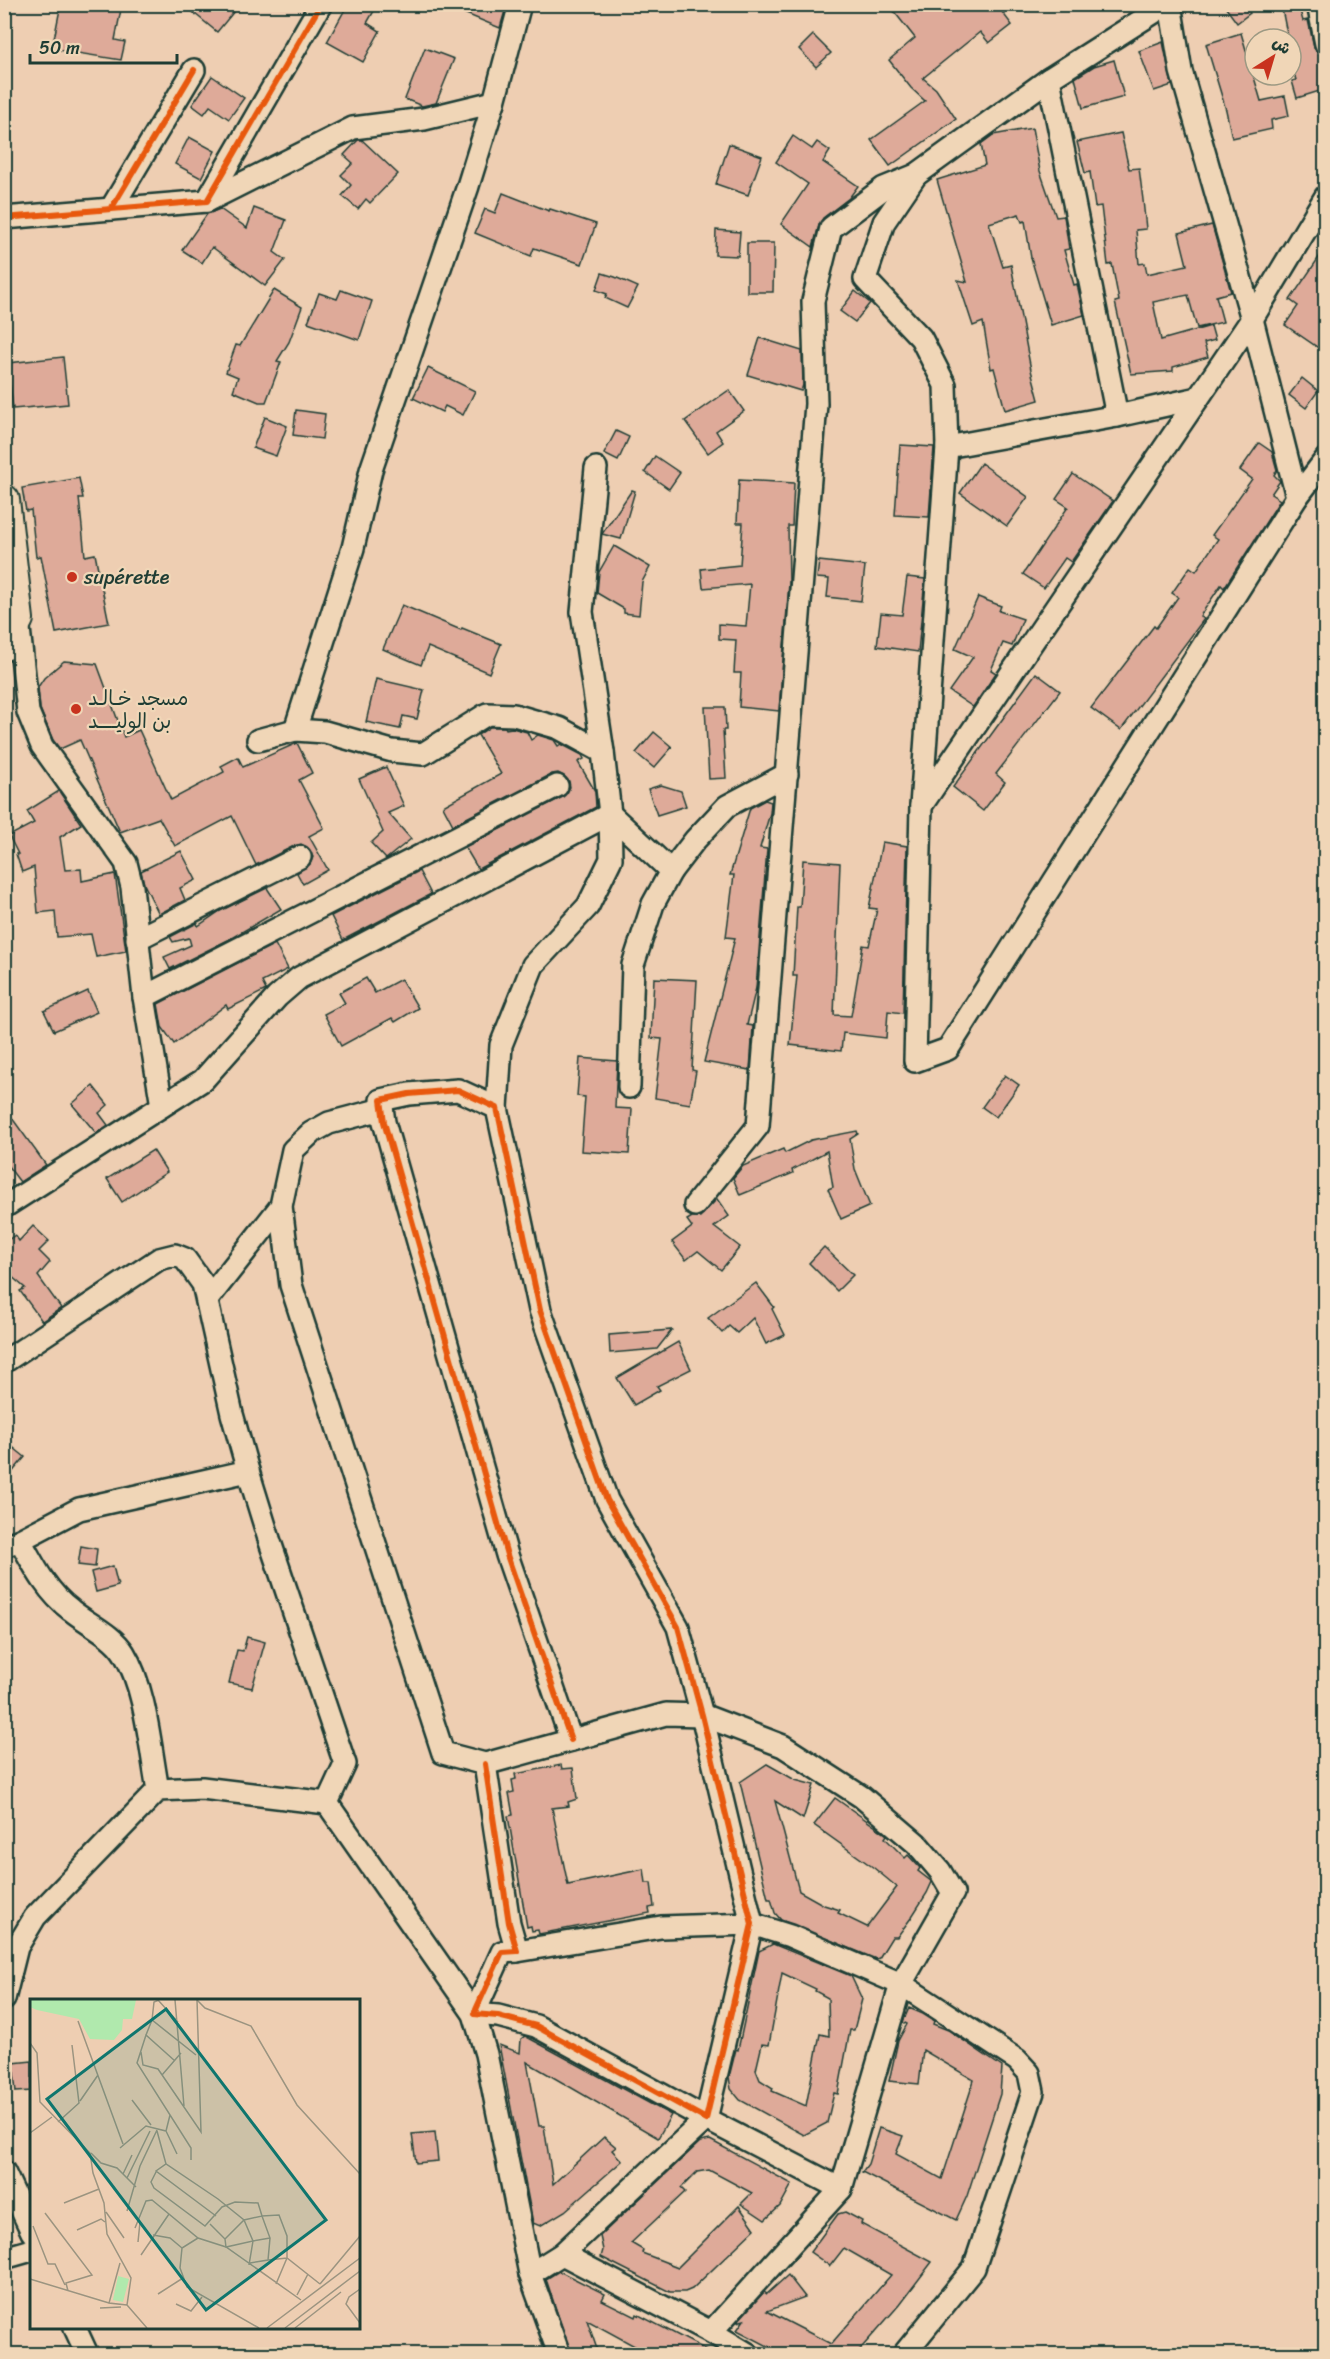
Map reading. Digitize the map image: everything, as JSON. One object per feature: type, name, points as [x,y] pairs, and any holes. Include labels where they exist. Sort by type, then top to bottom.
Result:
[{"type":"street","points":[[207,201],[321,4]]},
{"type":"street","points":[[295,730],[353,548],[371,470],[468,186],[494,102],[520,4]]},
{"type":"street","points":[[695,1205],[758,1126],[816,404],[813,301],[831,228],[884,188],[916,175],[1049,79],[1169,4],[1181,71],[1252,319],[1298,497]]},
{"type":"street","points":[[1318,4],[1326,44]]},
{"type":"street","points":[[111,209],[194,70]]},
{"type":"street","points":[[1049,79],[1117,416]]},
{"type":"street","points":[[4,218],[207,201],[353,128],[424,119],[494,102]]},
{"type":"street","points":[[916,175],[884,222],[865,279],[921,338],[945,385],[947,447],[921,806],[915,1061],[948,1049],[1298,497],[1326,459]]},
{"type":"street","points":[[921,806],[1252,319],[1326,196]]},
{"type":"street","points":[[947,447],[1117,416],[1198,398]]},
{"type":"street","points":[[530,2274],[562,2254],[706,2119],[752,1924],[702,1715],[678,1626],[607,1500],[540,1310],[498,1108],[501,1045],[533,964],[588,906],[611,859],[610,814],[603,752],[582,612],[596,468]]},
{"type":"street","points":[[4,500],[28,712],[42,746],[126,863],[132,887],[144,997],[162,1106]]},
{"type":"street","points":[[4,645],[18,619]]},
{"type":"street","points":[[258,740],[295,730],[325,732],[392,751],[423,754],[487,714],[514,715],[559,728],[603,752]]},
{"type":"street","points":[[629,1087],[633,965],[653,904],[671,871],[695,840],[727,806],[787,774]]},
{"type":"street","points":[[144,997],[557,786]]},
{"type":"street","points":[[610,814],[671,871]]},
{"type":"street","points":[[4,1207],[203,1080],[277,997],[299,978],[610,814]]},
{"type":"street","points":[[137,939],[300,857]]},
{"type":"street","points":[[498,1108],[458,1090],[408,1094],[381,1100],[384,1122],[507,1555],[571,1740]]},
{"type":"street","points":[[382,1109],[339,1119],[311,1132],[292,1150],[281,1206],[291,1286],[443,1753],[485,1764],[666,1714],[702,1715],[783,1746],[862,1797],[917,1844],[940,1871],[953,1893],[901,1984],[841,2189],[711,2332]]},
{"type":"street","points":[[207,1300],[281,1206]]},
{"type":"street","points":[[4,1362],[159,1258],[175,1256],[185,1259],[203,1284],[232,1414],[248,1471],[345,1764],[327,1803]]},
{"type":"street","points":[[158,1790],[138,1683],[123,1652],[97,1628],[70,1610],[12,1543],[79,1509],[248,1471]]},
{"type":"street","points":[[485,1764],[509,1923],[517,1951]]},
{"type":"street","points":[[4,1999],[17,1947],[35,1917],[158,1790],[202,1788],[327,1803],[474,2014],[486,2054],[530,2274],[559,2355]]},
{"type":"street","points":[[474,2014],[502,1952],[661,1927],[752,1924],[790,1936],[901,1984],[1017,2060],[1029,2073],[1033,2092],[974,2268],[904,2355]]},
{"type":"street","points":[[474,2014],[498,2016],[536,2026],[706,2119],[841,2189]]},
{"type":"street","points":[[4,2172],[30,2228]]},
{"type":"street","points":[[4,2258],[30,2251]]},
{"type":"street","points":[[562,2254],[711,2332],[748,2355]]},
{"type":"street","points":[[75,2329],[87,2355]]},
{"type":"building","points":[[61,4],[122,4],[115,40],[125,42],[121,60],[52,49]]},
{"type":"building","points":[[183,4],[240,4],[217,32]]},
{"type":"building","points":[[348,4],[378,4],[367,23],[380,31],[363,62],[327,42]]},
{"type":"building","points":[[442,4],[507,4],[500,28]]},
{"type":"building","points":[[888,4],[996,4],[1012,25],[989,43],[980,32],[923,78],[936,89],[956,119],[890,166],[871,140],[925,101],[911,88],[889,60],[915,38]]},
{"type":"building","points":[[1223,4],[1243,4],[1250,13],[1237,23]]},
{"type":"building","points":[[1281,4],[1298,4],[1303,21],[1308,20],[1314,47],[1320,55],[1326,72],[1326,89],[1297,98],[1294,87],[1303,87],[1303,27],[1286,27]]},
{"type":"building","points":[[1241,33],[1243,87],[1257,87],[1261,101],[1285,96],[1289,116],[1271,120],[1272,129],[1232,138],[1206,44]]},
{"type":"building","points":[[813,35],[831,53],[816,67],[799,49]]},
{"type":"building","points":[[1163,42],[1172,85],[1154,91],[1139,51]]},
{"type":"building","points":[[425,48],[454,59],[436,103],[422,106],[405,99]]},
{"type":"building","points":[[1114,60],[1124,97],[1083,108],[1075,78],[1094,66]]},
{"type":"building","points":[[212,76],[244,98],[229,119],[210,106],[204,114],[192,105]]},
{"type":"building","points":[[1032,128],[1040,171],[1056,217],[1064,216],[1069,249],[1064,250],[1074,285],[1077,284],[1084,315],[1051,325],[1031,258],[1025,221],[1022,222],[1019,214],[989,223],[1003,267],[1011,265],[1039,400],[1005,410],[994,368],[991,369],[983,322],[973,326],[958,280],[967,282],[937,180],[985,165],[981,144],[993,135]]},
{"type":"building","points":[[1121,133],[1129,169],[1139,168],[1146,229],[1136,230],[1139,264],[1145,263],[1147,274],[1187,265],[1179,233],[1212,225],[1231,292],[1216,296],[1223,322],[1197,328],[1188,295],[1153,302],[1161,340],[1211,326],[1215,340],[1204,343],[1208,357],[1173,367],[1173,371],[1131,374],[1115,302],[1119,301],[1112,264],[1108,265],[1101,206],[1095,207],[1090,172],[1085,173],[1077,142]]},
{"type":"building","points":[[793,136],[812,149],[817,142],[830,151],[823,162],[858,186],[849,198],[823,218],[813,247],[781,224],[808,184],[776,162]]},
{"type":"building","points":[[189,137],[215,151],[201,178],[175,164]]},
{"type":"building","points":[[358,140],[362,140],[398,174],[370,203],[366,199],[358,209],[342,196],[351,185],[341,175],[353,163],[344,155]]},
{"type":"building","points":[[729,144],[762,156],[748,195],[716,184]]},
{"type":"building","points":[[503,193],[549,211],[550,209],[596,224],[582,264],[534,248],[531,256],[475,233],[485,209],[495,213]]},
{"type":"building","points":[[254,208],[286,220],[274,252],[285,260],[265,286],[212,247],[202,263],[182,250],[207,214],[220,209],[247,228]]},
{"type":"building","points":[[716,230],[740,232],[738,256],[715,255]]},
{"type":"building","points":[[747,243],[774,243],[773,292],[747,292]]},
{"type":"building","points":[[1326,247],[1326,353],[1285,325],[1298,306],[1290,300]]},
{"type":"building","points":[[602,273],[638,287],[627,308],[605,298],[607,294],[596,290]]},
{"type":"building","points":[[274,290],[302,307],[289,342],[277,361],[281,362],[266,402],[259,402],[233,391],[238,377],[226,372],[236,345],[240,346]]},
{"type":"building","points":[[341,290],[372,301],[359,340],[308,322],[319,293],[337,299]]},
{"type":"building","points":[[855,291],[870,303],[855,322],[840,311]]},
{"type":"building","points":[[760,338],[802,351],[803,385],[801,391],[748,375]]},
{"type":"building","points":[[63,357],[68,404],[13,409],[8,363]]},
{"type":"building","points":[[428,368],[475,391],[463,415],[445,406],[442,412],[413,398]]},
{"type":"building","points":[[1302,378],[1318,391],[1306,408],[1289,395]]},
{"type":"building","points":[[729,390],[744,411],[716,431],[723,442],[708,453],[685,421]]},
{"type":"building","points":[[296,410],[325,414],[322,439],[293,435]]},
{"type":"building","points":[[265,417],[287,426],[276,456],[253,448]]},
{"type":"building","points":[[616,431],[629,437],[618,461],[604,454]]},
{"type":"building","points":[[1259,443],[1272,452],[1277,470],[1274,475],[1280,481],[1271,494],[1280,500],[1224,588],[1221,585],[1200,616],[1204,619],[1121,730],[1091,708],[1154,626],[1156,628],[1178,597],[1172,593],[1190,567],[1196,571],[1218,539],[1212,535],[1252,479],[1240,470]]},
{"type":"building","points":[[900,445],[934,447],[929,517],[895,515]]},
{"type":"building","points":[[655,456],[680,473],[669,489],[645,472]]},
{"type":"building","points":[[981,463],[1028,497],[1007,526],[960,493]]},
{"type":"building","points":[[1073,474],[1113,501],[1071,562],[1065,558],[1044,588],[1023,574],[1068,507],[1056,499]]},
{"type":"building","points":[[79,478],[83,498],[79,498],[85,556],[95,554],[109,623],[56,633],[41,556],[36,557],[31,510],[26,511],[22,488]]},
{"type":"building","points":[[739,480],[794,483],[792,526],[788,526],[789,583],[779,711],[739,707],[741,673],[734,673],[736,640],[719,639],[719,624],[746,626],[750,584],[703,588],[701,569],[740,565],[743,523],[737,523]]},
{"type":"building","points":[[632,490],[635,491],[621,539],[602,534]]},
{"type":"building","points":[[614,546],[650,567],[642,582],[639,615],[624,613],[624,609],[597,593],[599,572]]},
{"type":"building","points":[[819,561],[865,566],[861,601],[827,597],[829,579],[817,578]]},
{"type":"building","points":[[907,577],[925,579],[918,652],[877,646],[881,613],[902,615]]},
{"type":"building","points":[[978,597],[1001,606],[999,611],[1023,619],[1012,646],[1003,643],[991,670],[996,673],[973,707],[949,691],[973,657],[955,649]]},
{"type":"building","points":[[402,605],[501,644],[489,673],[428,647],[421,665],[383,649]]},
{"type":"building","points":[[64,661],[97,664],[124,737],[139,730],[171,800],[224,772],[221,766],[238,757],[243,767],[297,743],[312,773],[299,780],[324,828],[309,836],[328,870],[303,884],[297,873],[310,864],[313,857],[307,847],[301,844],[256,865],[232,816],[175,846],[159,818],[120,832],[80,740],[60,749],[53,740],[40,709],[38,687],[44,678]]},
{"type":"building","points":[[1036,673],[1060,691],[996,774],[1005,782],[983,811],[953,787]]},
{"type":"building","points":[[376,679],[424,690],[417,719],[403,716],[400,729],[366,722]]},
{"type":"building","points":[[705,707],[725,707],[726,730],[723,730],[726,778],[709,779]]},
{"type":"building","points":[[490,727],[505,727],[527,732],[531,740],[538,735],[554,740],[558,746],[561,744],[582,755],[584,759],[578,762],[595,791],[596,807],[478,869],[465,847],[563,797],[570,787],[569,781],[564,776],[558,773],[552,774],[453,825],[443,806],[501,774],[478,735]]},
{"type":"building","points":[[654,732],[672,747],[654,768],[636,753]]},
{"type":"building","points":[[386,767],[404,806],[388,813],[411,839],[386,859],[371,843],[383,832],[359,779]]},
{"type":"building","points":[[661,785],[681,791],[686,806],[657,815],[648,789]]},
{"type":"building","points":[[59,791],[81,824],[60,837],[65,870],[81,869],[82,881],[115,874],[126,951],[96,957],[91,934],[57,937],[55,911],[38,913],[34,867],[22,872],[16,854],[18,854],[9,836],[34,823],[27,811]]},
{"type":"building","points":[[765,800],[771,802],[760,848],[767,849],[756,988],[747,1025],[753,1026],[750,1070],[704,1062],[735,938],[726,937],[734,875],[730,875],[750,808]]},
{"type":"building","points":[[882,842],[907,846],[903,1013],[888,1011],[886,1038],[843,1033],[841,1051],[790,1045],[797,976],[793,976],[797,907],[800,907],[803,860],[840,863],[834,1015],[851,1016],[863,945],[869,946],[877,909],[869,908]]},
{"type":"building","points":[[181,851],[196,880],[180,888],[185,900],[159,914],[144,884],[141,871]]},
{"type":"building","points":[[419,871],[431,894],[343,940],[331,916]]},
{"type":"building","points":[[267,888],[281,909],[228,940],[170,969],[164,957],[191,945],[189,938],[173,942],[170,937],[197,923],[198,926],[220,911]]},
{"type":"building","points":[[275,944],[288,969],[262,982],[266,990],[228,1009],[226,1005],[174,1044],[162,1027],[158,1004]]},
{"type":"building","points":[[366,978],[375,993],[401,979],[418,1008],[395,1022],[392,1018],[341,1046],[324,1014],[345,1003],[339,993]]},
{"type":"building","points":[[654,978],[697,980],[692,1070],[696,1071],[690,1104],[655,1098],[662,1039],[651,1038]]},
{"type":"building","points":[[88,991],[97,1012],[54,1031],[44,1011]]},
{"type":"building","points":[[580,1058],[617,1061],[615,1108],[632,1109],[629,1154],[581,1151],[585,1097],[577,1096]]},
{"type":"building","points":[[1005,1075],[1019,1085],[996,1117],[982,1107]]},
{"type":"building","points":[[93,1086],[108,1105],[99,1113],[108,1125],[96,1133],[72,1104]]},
{"type":"building","points":[[4,1107],[46,1165],[20,1182],[4,1161]]},
{"type":"building","points":[[857,1131],[858,1134],[850,1139],[855,1169],[870,1206],[841,1219],[828,1189],[833,1187],[827,1151],[792,1170],[793,1173],[740,1195],[733,1178],[743,1166],[783,1149],[785,1153],[811,1140]]},
{"type":"building","points":[[153,1150],[167,1172],[122,1202],[107,1179]]},
{"type":"building","points":[[717,1199],[729,1216],[714,1227],[740,1247],[721,1270],[698,1251],[686,1260],[672,1242],[692,1227],[687,1220],[700,1217]]},
{"type":"building","points":[[33,1226],[49,1241],[39,1251],[50,1262],[38,1276],[61,1308],[42,1321],[20,1291],[25,1288],[4,1270],[4,1243],[15,1235],[19,1241]]},
{"type":"building","points":[[824,1247],[853,1275],[837,1291],[809,1263]]},
{"type":"building","points":[[756,1283],[774,1307],[772,1309],[785,1335],[766,1344],[753,1318],[737,1333],[729,1326],[722,1333],[708,1318]]},
{"type":"building","points":[[672,1330],[657,1349],[610,1353],[609,1335]]},
{"type":"building","points":[[678,1342],[691,1369],[657,1386],[660,1390],[634,1405],[617,1378]]},
{"type":"building","points":[[4,1440],[25,1457],[4,1482]]},
{"type":"building","points":[[81,1546],[97,1549],[95,1567],[78,1565]]},
{"type":"building","points":[[113,1566],[118,1586],[96,1592],[91,1572]]},
{"type":"building","points":[[247,1637],[265,1642],[252,1688],[229,1683],[237,1650],[243,1651]]},
{"type":"building","points":[[767,1764],[795,1780],[814,1785],[803,1819],[775,1801],[799,1891],[824,1905],[840,1910],[838,1913],[867,1927],[897,1887],[814,1825],[835,1798],[887,1835],[885,1838],[905,1858],[908,1855],[920,1868],[918,1871],[932,1882],[911,1918],[897,1937],[892,1937],[879,1958],[876,1959],[781,1920],[775,1913],[771,1899],[768,1899],[740,1782]]},
{"type":"building","points":[[561,1765],[562,1769],[573,1768],[577,1799],[568,1802],[569,1806],[552,1808],[568,1885],[644,1869],[646,1883],[651,1883],[654,1907],[649,1908],[650,1913],[539,1934],[538,1930],[532,1931],[531,1926],[527,1927],[508,1816],[513,1815],[509,1793],[514,1792],[512,1780],[516,1779],[515,1774]]},
{"type":"building","points":[[773,1944],[851,1976],[862,1999],[854,2030],[850,2030],[838,2094],[834,2093],[827,2123],[804,2135],[740,2100],[731,2089],[729,2077],[736,2049],[738,2050],[759,1951]],"holes":[[[782,1973],[816,1989],[815,1991],[828,1998],[829,2036],[820,2034],[806,2106],[772,2091],[773,2088],[760,2080],[756,2070],[762,2044],[769,2045]]]},
{"type":"building","points":[[909,2008],[923,2014],[934,2021],[933,2024],[948,2030],[1002,2067],[1000,2094],[967,2196],[956,2220],[862,2172],[868,2164],[879,2128],[903,2136],[896,2154],[942,2179],[974,2080],[923,2050],[919,2084],[889,2081],[898,2041],[907,2024],[903,2022]]},
{"type":"building","points":[[525,2036],[671,2115],[658,2138],[527,2062],[539,2126],[544,2126],[553,2184],[604,2137],[616,2147],[612,2150],[622,2161],[565,2211],[540,2226],[533,2223],[499,2045],[520,2053],[521,2039]]},
{"type":"building","points":[[30,2061],[30,2091],[16,2092],[13,2063]]},
{"type":"building","points":[[435,2132],[438,2161],[416,2163],[412,2134]]},
{"type":"building","points":[[710,2140],[792,2184],[780,2206],[765,2220],[741,2204],[752,2193],[709,2170],[697,2172],[681,2188],[685,2192],[631,2243],[643,2250],[642,2253],[678,2267],[739,2206],[755,2229],[692,2289],[685,2292],[670,2292],[601,2257],[603,2250],[600,2236],[700,2142]]},
{"type":"building","points":[[845,2212],[862,2221],[861,2224],[932,2262],[900,2304],[855,2355],[785,2355],[737,2330],[744,2320],[737,2322],[764,2292],[767,2294],[788,2275],[805,2297],[767,2311],[831,2344],[891,2275],[844,2248],[830,2266],[810,2252],[838,2214]]},
{"type":"building","points":[[559,2271],[605,2294],[602,2300],[636,2317],[637,2314],[716,2355],[651,2355],[587,2320],[599,2355],[571,2355],[546,2279]]},
{"type":"cycle path","points":[[4,218],[207,201],[321,4]]},
{"type":"cycle path","points":[[111,209],[194,70]]},
{"type":"cycle path","points":[[485,1764],[509,1923],[517,1951],[502,1952],[474,2014],[498,2016],[536,2026],[706,2119],[752,1924],[702,1715],[678,1627],[607,1500],[540,1310],[497,1108],[458,1090],[409,1094],[381,1100],[384,1122],[507,1555],[571,1740]]},
{"type":"place","name":"supérette","points":[[72,577]]},
{"type":"place","name":"مسجد خـالـد بن الوليــــد","points":[[76,709]]}]
